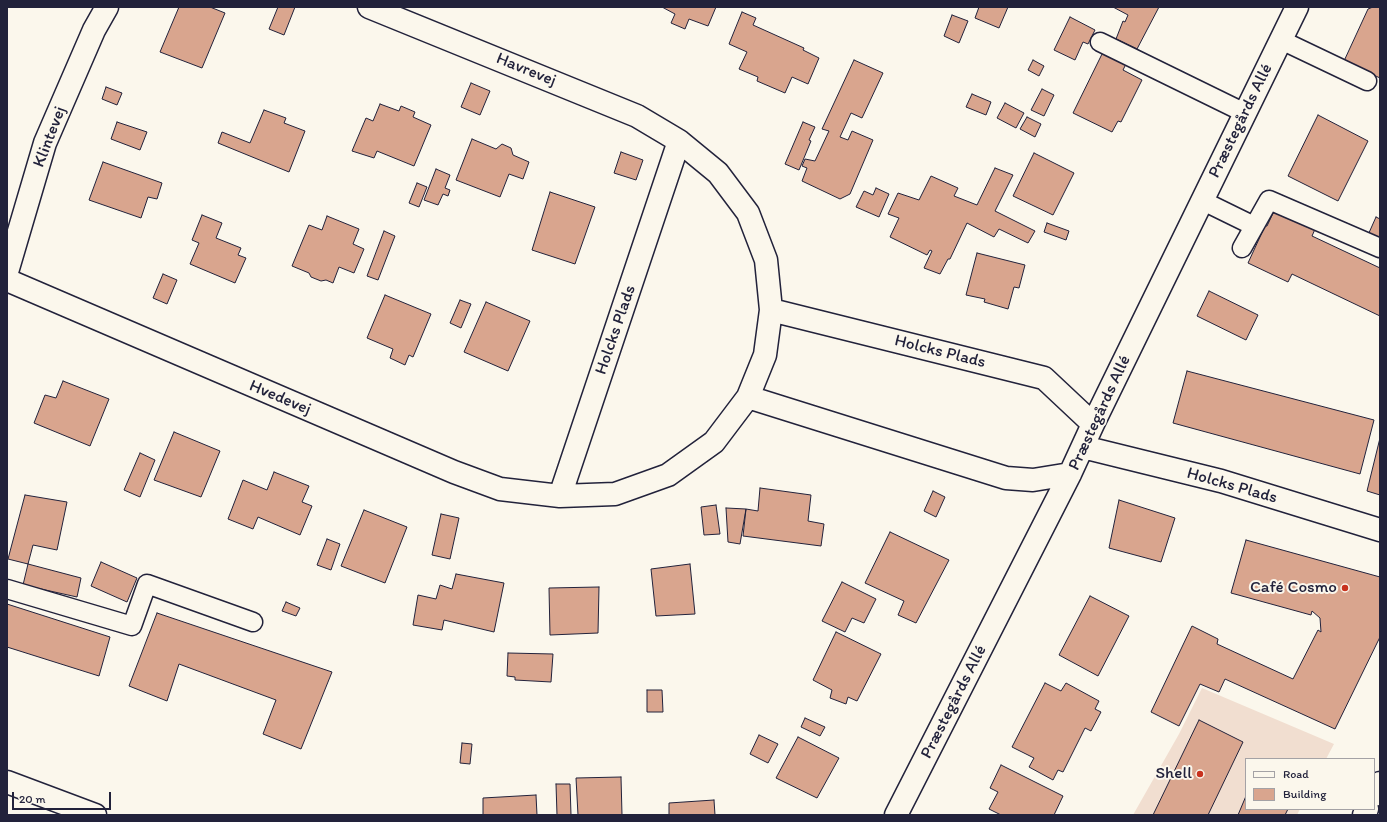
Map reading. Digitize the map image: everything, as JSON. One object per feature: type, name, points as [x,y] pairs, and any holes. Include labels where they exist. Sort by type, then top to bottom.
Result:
[{"type":"street","name":"Klintevej","points":[[7,272],[46,143],[94,30],[107,7]]},
{"type":"street","name":"Havrevej","points":[[369,7],[638,116],[679,141]]},
{"type":"street","name":"Præstegårds Allé","points":[[896,815],[1070,474],[1297,7]]},
{"type":"street","points":[[560,496],[615,494],[668,475],[714,442],[748,397],[764,355],[771,310],[766,260],[748,213],[718,173],[679,141]]},
{"type":"street","name":"Holcks Plads","points":[[560,496],[679,141]]},
{"type":"street","name":"Hvedevej","points":[[7,280],[454,472],[500,489],[560,496]]},
{"type":"street","name":"Holcks Plads","points":[[771,310],[1044,378],[1093,424]]},
{"type":"street","points":[[748,397],[1006,478],[1033,480],[1070,474]]},
{"type":"street","name":"Holcks Plads","points":[[1083,447],[1222,481],[1380,530]]},
{"type":"street","points":[[7,782],[94,815]]},
{"type":"street","points":[[1375,793],[1380,783]]},
{"type":"lane","points":[[1281,40],[1367,81]]},
{"type":"lane","points":[[1100,42],[1245,113]]},
{"type":"lane","points":[[1242,248],[1269,200],[1380,248]]},
{"type":"lane","points":[[1203,201],[1254,226]]},
{"type":"lane","points":[[7,589],[132,626],[147,584],[253,622]]},
{"type":"shaded area","points":[[1202,688],[1334,744],[1327,758],[1245,758],[1245,810],[1300,810],[1297,815],[1133,815],[1179,734]]},
{"type":"building","points":[[179,7],[210,7],[225,13],[202,68],[160,52]]},
{"type":"building","points":[[278,7],[295,7],[284,35],[269,29]]},
{"type":"building","points":[[662,7],[716,7],[708,26],[689,19],[685,29],[671,23],[675,14]]},
{"type":"building","points":[[979,7],[1008,7],[999,28],[975,18]]},
{"type":"building","points":[[1113,7],[1159,7],[1137,49],[1116,39],[1123,21],[1125,22],[1128,15]]},
{"type":"building","points":[[1380,7],[1380,78],[1344,61],[1368,9]]},
{"type":"building","points":[[742,12],[756,18],[753,25],[804,48],[803,50],[819,58],[808,84],[792,77],[785,93],[757,81],[758,77],[739,69],[747,52],[729,44]]},
{"type":"building","points":[[952,15],[968,21],[959,43],[944,36]]},
{"type":"building","points":[[1070,17],[1095,30],[1088,44],[1083,42],[1075,60],[1054,50]]},
{"type":"building","points":[[1103,52],[1126,64],[1123,70],[1142,80],[1121,122],[1118,121],[1112,132],[1073,113]]},
{"type":"building","points":[[854,60],[883,73],[862,118],[851,113],[840,137],[848,140],[852,131],[873,140],[850,194],[840,199],[802,181],[807,168],[802,166],[805,159],[815,161],[829,131],[822,129]]},
{"type":"building","points":[[1033,60],[1044,66],[1039,76],[1028,70]]},
{"type":"building","points":[[471,83],[490,91],[480,115],[461,107]]},
{"type":"building","points":[[106,87],[122,93],[117,105],[102,99]]},
{"type":"building","points":[[1042,89],[1054,95],[1044,116],[1031,110]]},
{"type":"building","points":[[972,94],[991,102],[986,115],[966,107]]},
{"type":"building","points":[[1005,103],[1024,113],[1016,128],[997,118]]},
{"type":"building","points":[[380,104],[399,111],[401,106],[415,112],[413,117],[431,125],[414,166],[377,151],[374,158],[352,151],[366,118],[373,121]]},
{"type":"building","points":[[264,110],[286,118],[284,123],[305,131],[289,172],[218,143],[222,132],[250,143]]},
{"type":"building","points":[[1318,115],[1368,141],[1338,201],[1288,176]]},
{"type":"building","points":[[1027,117],[1041,124],[1035,137],[1020,129]]},
{"type":"building","points":[[117,122],[147,132],[140,150],[111,139]]},
{"type":"building","points":[[803,122],[815,127],[799,170],[785,164]]},
{"type":"building","points":[[472,139],[496,149],[502,144],[511,148],[513,155],[529,162],[523,179],[509,174],[500,197],[456,180]]},
{"type":"building","points":[[621,152],[643,160],[636,180],[614,173]]},
{"type":"building","points":[[1034,153],[1074,173],[1053,215],[1013,196]]},
{"type":"building","points":[[103,162],[162,183],[157,199],[148,197],[141,218],[89,200]]},
{"type":"building","points":[[995,168],[1013,175],[995,211],[1035,231],[1028,243],[999,229],[994,237],[967,223],[950,259],[948,259],[940,274],[924,268],[932,251],[930,250],[927,255],[890,237],[899,218],[888,214],[898,193],[919,200],[931,176],[958,188],[954,196],[977,205]]},
{"type":"building","points":[[436,169],[450,175],[445,188],[450,190],[448,196],[443,194],[438,205],[424,200]]},
{"type":"building","points":[[417,183],[427,187],[419,207],[409,203]]},
{"type":"building","points":[[876,188],[889,194],[879,217],[856,207],[864,191],[873,195]]},
{"type":"building","points":[[550,192],[595,207],[575,264],[532,250]]},
{"type":"building","points":[[1276,207],[1316,227],[1312,236],[1380,268],[1380,316],[1292,274],[1288,282],[1248,263],[1265,226],[1267,226]]},
{"type":"building","points":[[202,215],[222,223],[216,238],[241,248],[238,255],[246,258],[235,283],[190,264],[199,243],[192,240]]},
{"type":"building","points":[[327,216],[359,229],[353,244],[364,249],[354,273],[339,267],[333,283],[326,280],[321,281],[311,277],[309,273],[292,266],[309,225],[322,230]]},
{"type":"building","points":[[1376,217],[1380,219],[1380,241],[1368,235]]},
{"type":"building","points":[[1047,223],[1069,231],[1066,240],[1044,232]]},
{"type":"building","points":[[384,231],[395,236],[378,280],[367,276]]},
{"type":"building","points":[[977,253],[1025,265],[1019,288],[1014,287],[1008,309],[984,302],[985,299],[966,295]]},
{"type":"building","points":[[163,274],[177,280],[167,304],[153,298]]},
{"type":"building","points":[[1209,291],[1258,315],[1246,340],[1197,316]]},
{"type":"building","points":[[385,295],[431,314],[413,357],[409,355],[405,365],[390,358],[393,349],[367,338]]},
{"type":"building","points":[[460,300],[471,304],[461,328],[450,323]]},
{"type":"building","points":[[486,302],[530,321],[508,371],[464,352]]},
{"type":"building","points":[[1187,371],[1374,420],[1360,474],[1173,423]]},
{"type":"building","points":[[63,381],[109,399],[90,446],[34,423],[45,395],[56,398]]},
{"type":"building","points":[[174,432],[220,451],[201,497],[154,480]]},
{"type":"building","points":[[1380,438],[1380,495],[1367,491]]},
{"type":"building","points":[[140,453],[155,460],[140,497],[124,490]]},
{"type":"building","points":[[274,472],[309,486],[302,502],[312,506],[300,535],[258,517],[253,529],[228,519],[243,480],[267,490]]},
{"type":"building","points":[[760,488],[811,495],[808,521],[824,524],[821,546],[743,536],[746,509],[758,511]]},
{"type":"building","points":[[933,491],[945,497],[936,517],[924,511]]},
{"type":"building","points":[[25,495],[67,502],[57,550],[33,545],[28,564],[8,559]]},
{"type":"building","points":[[1119,500],[1175,518],[1161,562],[1109,548]]},
{"type":"building","points":[[716,505],[720,534],[704,535],[701,507]]},
{"type":"building","points":[[726,508],[746,509],[740,544],[728,542]]},
{"type":"building","points":[[364,510],[407,527],[385,583],[341,566]]},
{"type":"building","points":[[441,514],[459,518],[450,559],[432,555]]},
{"type":"building","points":[[890,532],[949,560],[916,623],[898,615],[904,601],[865,583]]},
{"type":"building","points":[[327,539],[340,544],[331,570],[317,565]]},
{"type":"building","points":[[1246,540],[1380,577],[1380,637],[1335,729],[1225,679],[1219,692],[1200,684],[1179,726],[1151,712],[1192,626],[1218,639],[1217,644],[1293,679],[1318,630],[1321,632],[1320,618],[1312,611],[1311,615],[1231,593]]},
{"type":"building","points":[[101,562],[137,578],[127,602],[91,586]]},
{"type":"building","points":[[28,564],[81,578],[77,597],[23,585]]},
{"type":"building","points":[[690,564],[695,614],[656,616],[651,569]]},
{"type":"building","points":[[456,574],[504,583],[494,632],[444,620],[442,630],[413,625],[418,595],[436,599],[440,585],[452,589]]},
{"type":"building","points":[[842,582],[876,599],[864,623],[852,618],[845,632],[822,621]]},
{"type":"building","points":[[599,587],[598,633],[550,635],[549,588]]},
{"type":"building","points":[[1090,596],[1129,616],[1098,676],[1059,655]]},
{"type":"building","points":[[286,602],[300,608],[296,616],[282,611]]},
{"type":"building","points":[[7,604],[110,637],[99,676],[7,647]]},
{"type":"building","points":[[157,613],[332,672],[301,749],[263,734],[276,700],[179,664],[167,701],[129,686]]},
{"type":"building","points":[[836,632],[881,654],[857,701],[848,697],[846,704],[830,698],[832,690],[813,680]]},
{"type":"building","points":[[508,653],[553,654],[551,682],[515,680],[515,677],[507,676]]},
{"type":"building","points":[[1045,683],[1061,691],[1066,683],[1099,701],[1095,709],[1101,712],[1091,731],[1085,728],[1063,772],[1058,770],[1053,780],[1029,767],[1034,758],[1012,747]]},
{"type":"building","points":[[647,690],[662,690],[663,712],[647,712]]},
{"type":"building","points":[[805,718],[825,727],[820,736],[801,727]]},
{"type":"building","name":"Shell","points":[[1199,720],[1243,742],[1208,815],[1153,815]]},
{"type":"building","points":[[759,735],[778,744],[768,763],[750,754]]},
{"type":"building","points":[[798,737],[839,758],[817,798],[776,778]]},
{"type":"building","points":[[462,743],[472,744],[470,764],[460,763]]},
{"type":"building","points":[[1001,765],[1063,796],[1054,815],[1001,815],[989,809],[998,792],[990,788]]},
{"type":"building","points":[[621,777],[622,815],[578,815],[576,778]]},
{"type":"building","points":[[556,784],[570,784],[571,815],[557,815]]},
{"type":"building","points":[[536,795],[537,815],[483,815],[483,798]]},
{"type":"building","points":[[1245,798],[1245,810],[1288,810],[1285,815],[1238,815]]},
{"type":"building","points":[[714,800],[715,815],[669,815],[669,803]]},
{"type":"place","name":"Café Cosmo","points":[[1345,588]]},
{"type":"place","name":"Shell","points":[[1200,774]]}]
